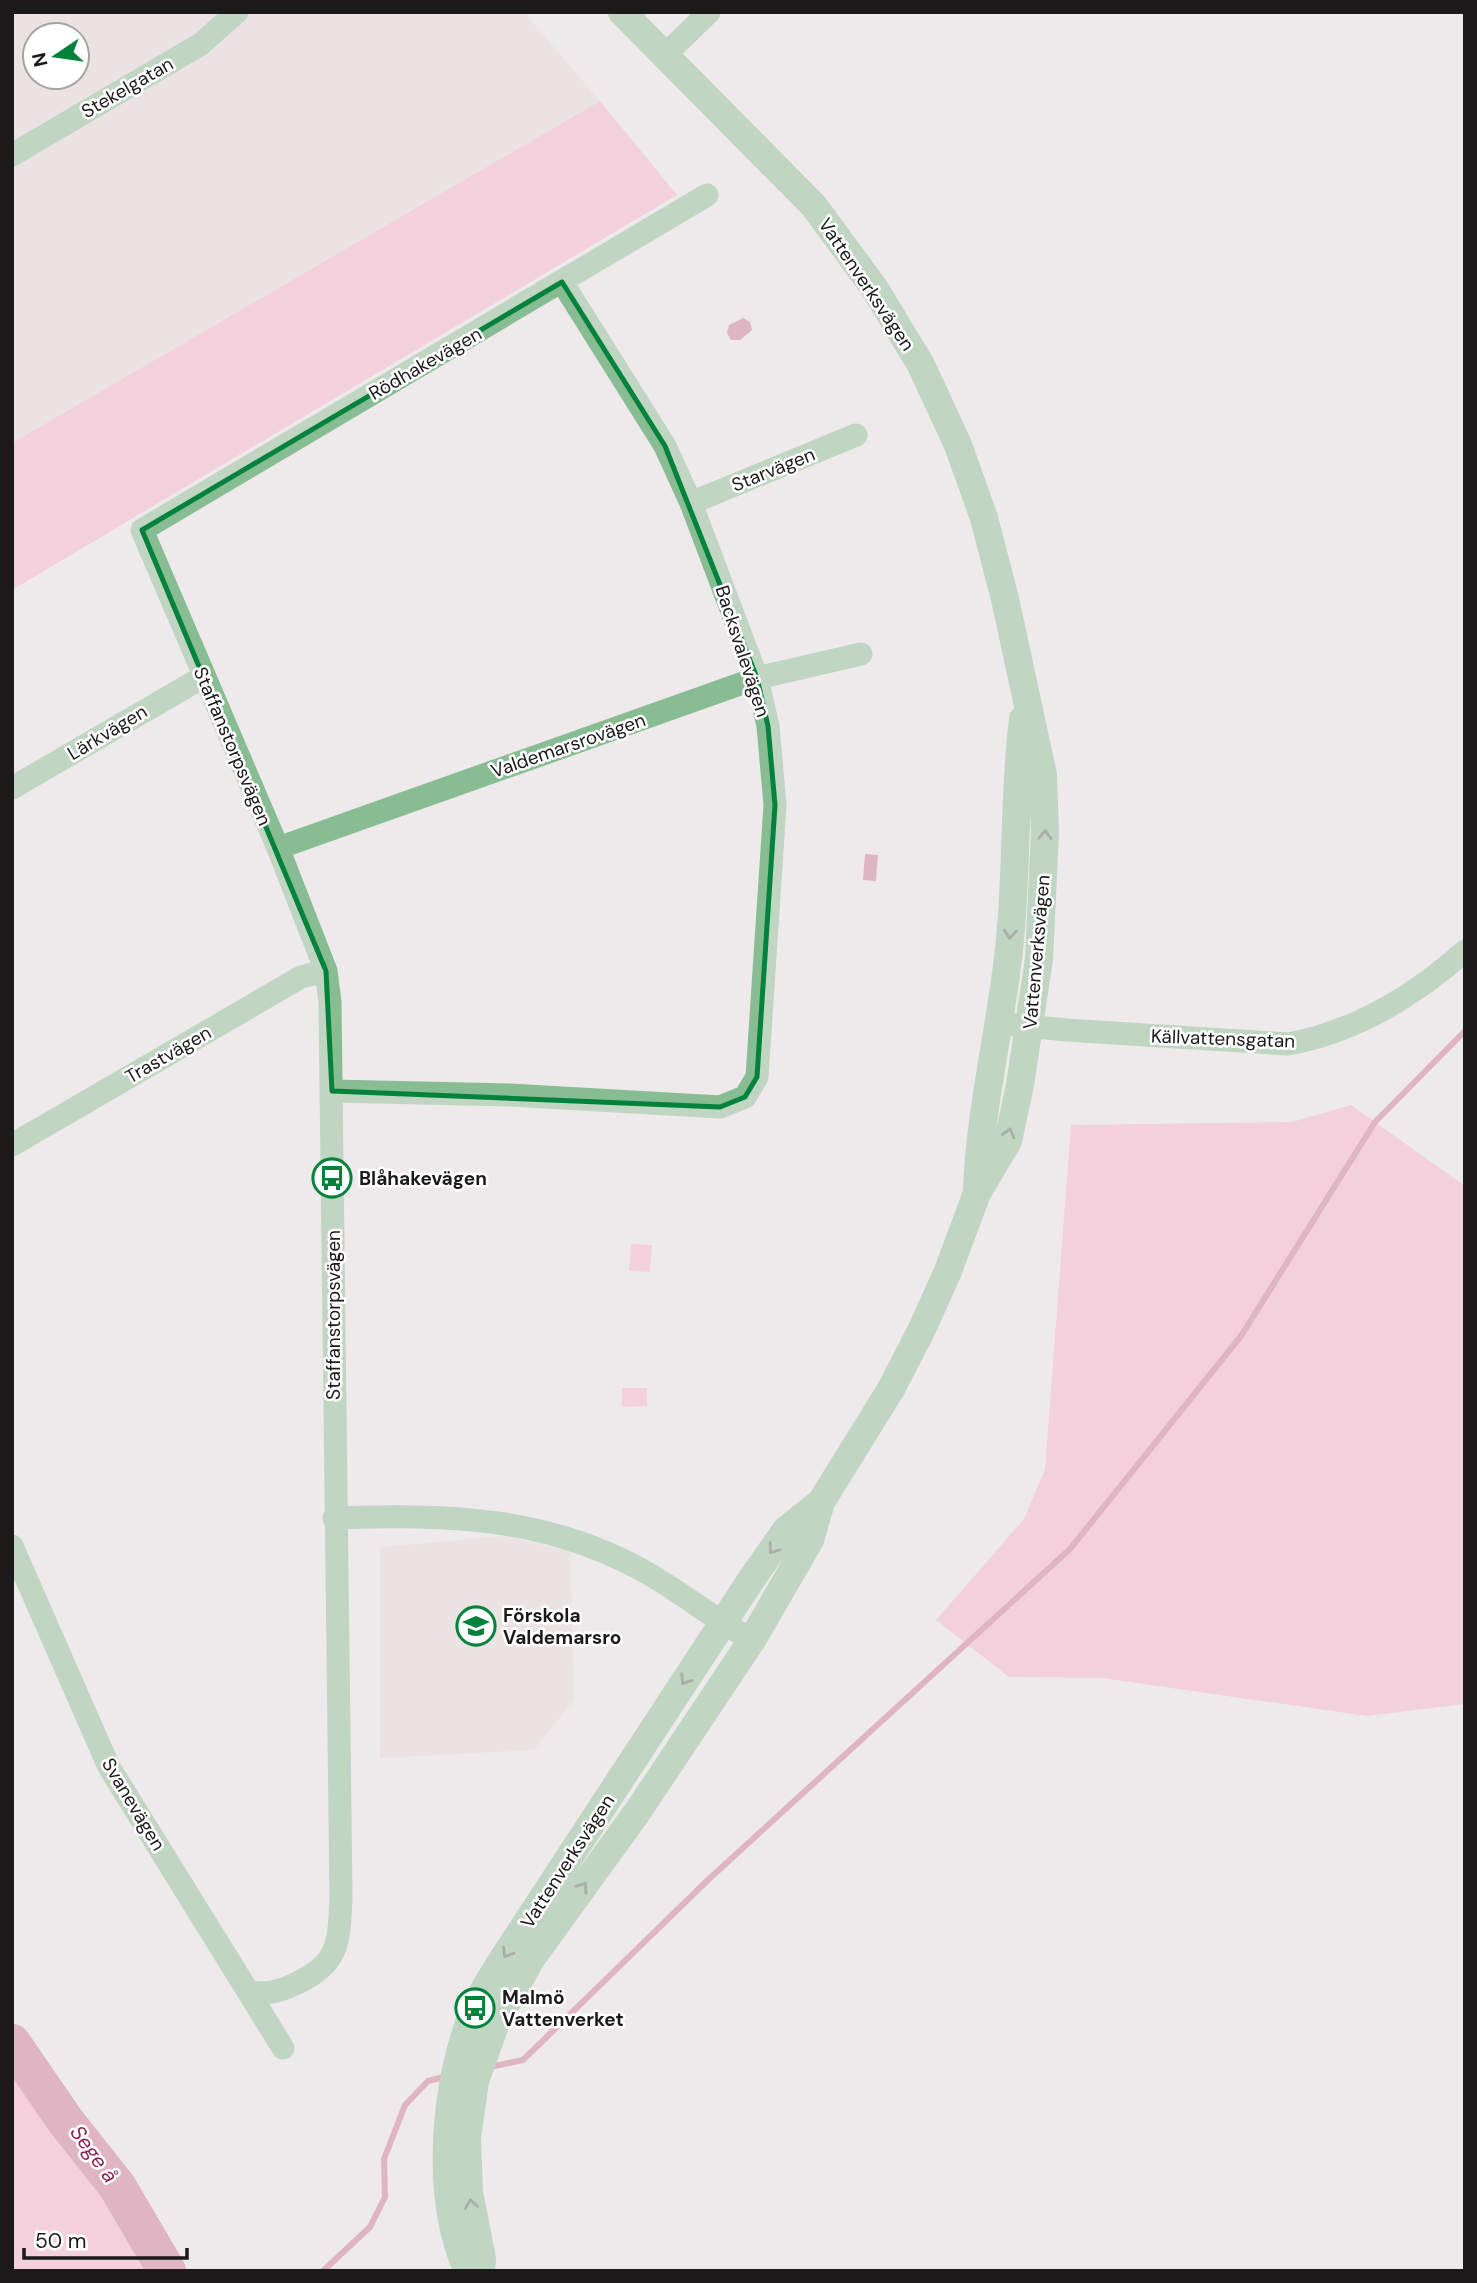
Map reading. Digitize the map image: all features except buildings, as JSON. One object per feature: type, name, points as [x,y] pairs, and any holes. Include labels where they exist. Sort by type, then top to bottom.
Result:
[{"type":"street","name":"Stekelgatan","points":[[12,155],[201,44],[237,12]]},
{"type":"street","name":"Vattenverksvägen","points":[[472,2052],[531,1959],[638,1811],[752,1640],[810,1540],[821,1502],[891,1389],[948,1271],[977,1193],[1008,1141],[1039,959],[1045,834],[1043,775],[1025,702],[1005,599],[984,518],[958,445],[921,365],[876,289],[814,206],[622,12]]},
{"type":"street","points":[[664,56],[709,12]]},
{"type":"street","name":"Rödhakevägen","points":[[142,530],[708,195]]},
{"type":"street","name":"Backsvalevägen","points":[[332,1091],[510,1095],[708,1107],[730,1105],[745,1097],[757,1077],[774,844],[774,767],[757,678],[691,503],[665,446],[562,282]]},
{"type":"street","name":"Starvägen","points":[[691,503],[856,435]]},
{"type":"street","name":"Staffanstorpsvägen","points":[[142,530],[278,848],[326,971],[332,1091],[334,1518],[341,1897],[339,1939],[333,1956],[317,1974],[273,1995],[249,1992]]},
{"type":"street","name":"Valdemarsrovägen","points":[[278,848],[757,678],[861,654]]},
{"type":"street","name":"Lärkvägen","points":[[12,788],[203,677]]},
{"type":"street","name":"Vattenverksvägen","points":[[977,1193],[979,1138],[999,1023],[1013,898],[1017,773],[1025,702]]},
{"type":"street","name":"Källvattensgatan","points":[[999,1023],[1288,1044],[1324,1037],[1366,1018],[1427,984],[1465,951]]},
{"type":"street","name":"Trastvägen","points":[[12,1145],[301,977],[326,971]]},
{"type":"street","name":"Vattenverksvägen","points":[[468,2271],[454,2230],[448,2175],[472,2052],[475,2008],[510,1948],[786,1530],[821,1502]]},
{"type":"street","points":[[334,1518],[484,1520],[544,1529],[653,1576],[752,1640]]},
{"type":"street","name":"Svanevägen","points":[[12,1546],[109,1767],[283,2048]]},
{"type":"street","name":"Vattenverksvägen","points":[[465,2083],[467,2162],[473,2219],[482,2259],[481,2271]]},
{"type":"highlighted area","points":[[562,282],[665,446],[757,678],[768,726],[775,805],[757,1077],[745,1097],[720,1107],[332,1091],[326,971],[142,530]]},
{"type":"shaded area","points":[[12,12],[524,12],[600,101],[12,443]]},
{"type":"shaded area","points":[[600,101],[677,195],[12,590],[12,443]]},
{"type":"shaded area","points":[[743,318],[750,322],[752,330],[740,340],[731,340],[727,333],[729,325]]},
{"type":"shaded area","points":[[865,854],[878,855],[876,881],[863,880]]},
{"type":"shaded area","points":[[1351,1105],[1465,1186],[1465,1704],[1367,1716],[1102,1678],[1009,1677],[936,1620],[1024,1519],[1045,1469],[1071,1125],[1292,1122]]},
{"type":"shaded area","points":[[631,1244],[652,1245],[650,1272],[629,1271]]},
{"type":"shaded area","points":[[622,1388],[647,1388],[647,1406],[622,1407]]},
{"type":"shaded area","name":"Förskola Valdemarsro","points":[[506,1536],[570,1551],[574,1700],[534,1750],[380,1758],[380,1547]]},
{"type":"shaded area","points":[[12,2043],[64,2119],[117,2186],[167,2271],[12,2271]]},
{"type":"waterway","points":[[490,2067],[523,2060],[709,1879],[1070,1549],[1241,1336],[1375,1122],[1465,1031]]},
{"type":"waterway","name":"Sege å","points":[[12,2043],[64,2119],[117,2186],[167,2271]]},
{"type":"waterway","points":[[323,2271],[370,2227],[385,2197],[384,2159],[405,2105],[428,2081],[448,2076]]},
{"type":"place","name":"Blåhakevägen","points":[[332,1178]]},
{"type":"place","name":"Förskola Valdemarsro","points":[[476,1626]]},
{"type":"place","name":"Malmö Vattenverket","points":[[475,2008]]}]
